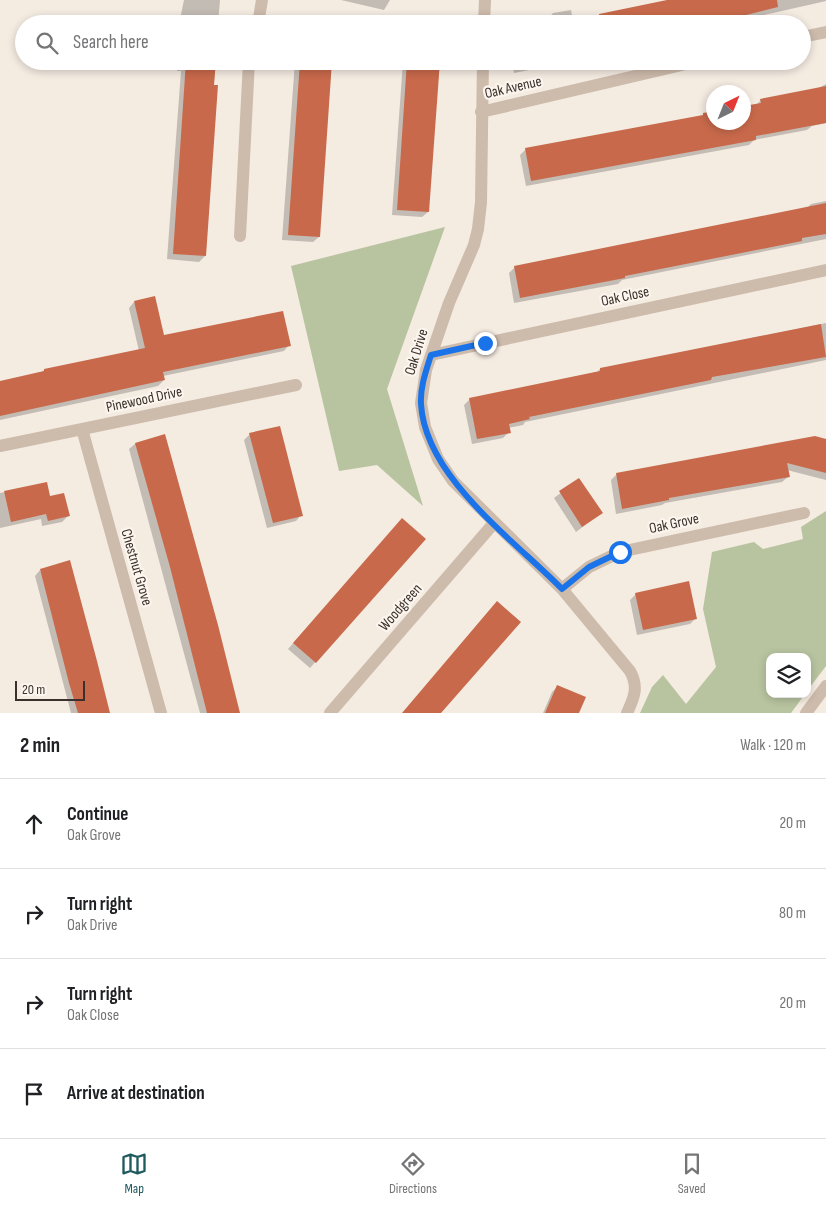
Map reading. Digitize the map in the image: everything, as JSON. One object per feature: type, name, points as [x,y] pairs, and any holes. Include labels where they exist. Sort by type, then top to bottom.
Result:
[{"type":"street","points":[[260,15],[262,0]]},
{"type":"street","points":[[484,15],[485,0]]},
{"type":"street","points":[[811,35],[826,32]]},
{"type":"street","points":[[240,236],[249,70]]},
{"type":"street","name":"Oak Drive","points":[[483,70],[481,202],[476,237],[431,355],[423,382],[421,403],[430,442],[453,481],[562,589],[630,671],[635,680],[636,690],[627,713]]},
{"type":"street","name":"Oak Avenue","points":[[481,112],[661,70]]},
{"type":"street","name":"Oak Close","points":[[431,355],[826,270]]},
{"type":"street","name":"Pinewood Drive","points":[[0,446],[296,385]]},
{"type":"street","name":"Chestnut Grove","points":[[82,429],[161,713]]},
{"type":"street","name":"Oak Grove","points":[[562,589],[589,567],[620,552],[804,513]]},
{"type":"street","name":"Woodgreen","points":[[330,713],[494,523]]},
{"type":"street","points":[[806,713],[826,686]]},
{"type":"green space","points":[[445,227],[387,389],[423,506],[377,465],[339,471],[291,266]]},
{"type":"green space","points":[[826,511],[826,666],[811,686],[811,653],[766,653],[766,698],[802,698],[791,713],[640,713],[652,687],[663,675],[686,704],[716,667],[703,609],[712,552],[754,542],[763,549],[803,539],[801,527]]},
{"type":"building","points":[[667,0],[777,0],[778,7],[746,15],[599,14]]},
{"type":"building","points":[[185,70],[215,70],[214,85],[218,85],[206,256],[173,254]]},
{"type":"building","points":[[299,70],[331,70],[320,237],[288,235]]},
{"type":"building","points":[[406,70],[439,70],[429,212],[397,210]]},
{"type":"building","points":[[826,86],[826,123],[756,136],[756,140],[531,181],[525,148],[703,115],[703,113],[706,112],[706,130],[751,130],[751,105],[761,103],[760,99]]},
{"type":"building","points":[[826,203],[826,234],[802,238],[802,241],[520,298],[514,266]]},
{"type":"building","points":[[155,296],[164,335],[283,311],[291,346],[163,372],[165,380],[0,416],[0,381],[44,371],[44,369],[145,348],[134,301]]},
{"type":"building","points":[[821,324],[826,357],[712,377],[711,380],[529,417],[530,419],[509,424],[511,433],[477,439],[469,398],[600,371],[600,368]]},
{"type":"building","points":[[280,426],[303,516],[273,523],[249,433]]},
{"type":"building","points":[[165,434],[218,625],[240,713],[207,713],[170,567],[135,443]]},
{"type":"building","points":[[815,436],[826,439],[826,473],[787,463],[790,477],[669,498],[669,500],[622,509],[616,473]]},
{"type":"building","points":[[579,478],[603,513],[582,527],[559,491]]},
{"type":"building","points":[[47,482],[50,496],[64,493],[70,516],[48,521],[46,514],[11,522],[4,491]]},
{"type":"building","points":[[402,518],[426,539],[316,663],[293,643]]},
{"type":"building","points":[[70,560],[110,713],[78,713],[69,683],[40,569]]},
{"type":"building","points":[[689,581],[697,619],[643,630],[635,593]]},
{"type":"building","points":[[497,601],[521,622],[441,713],[402,713]]},
{"type":"building","points":[[557,685],[586,697],[579,713],[545,713]]},
{"type":"route","points":[[485,343],[431,355],[426,370],[421,394],[422,413],[430,442],[445,470],[469,498],[562,589],[589,567],[620,552]]}]
